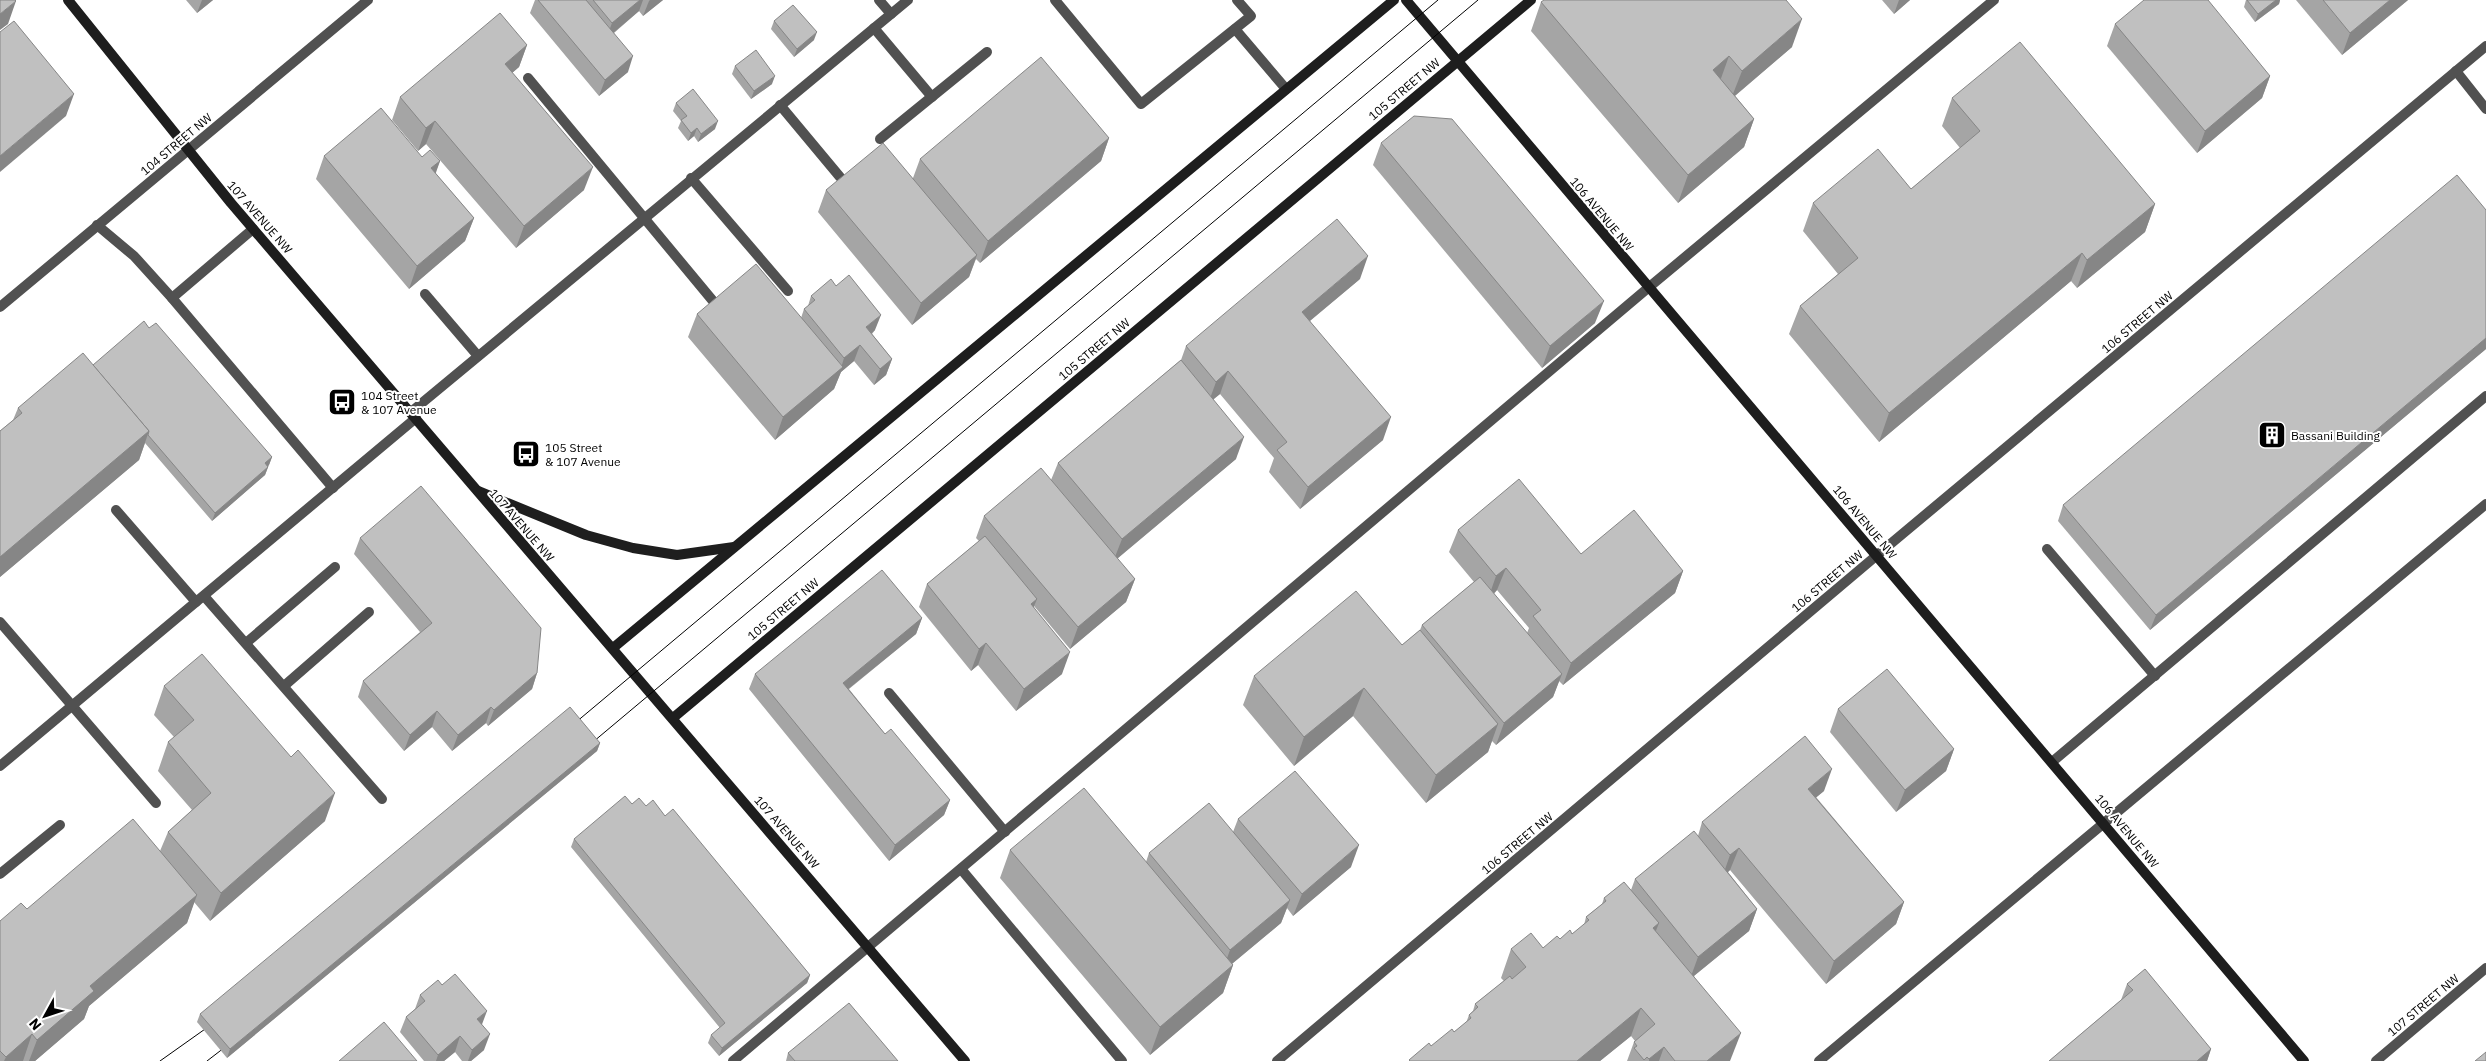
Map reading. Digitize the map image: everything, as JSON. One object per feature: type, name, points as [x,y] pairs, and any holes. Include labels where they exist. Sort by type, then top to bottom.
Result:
[{"type":"street","name":"107 AVENUE NW","points":[[68,0],[253,229],[869,947],[964,1061]]},
{"type":"street","name":"104 STREET NW","points":[[0,307],[368,0]]},
{"type":"street","points":[[879,0],[891,14]]},
{"type":"street","points":[[0,766],[333,488],[478,356],[908,0]]},
{"type":"street","points":[[1055,0],[1141,104],[1251,16],[1237,0]]},
{"type":"street","points":[[613,648],[1394,0]]},
{"type":"street","name":"106 AVENUE NW","points":[[1406,0],[2304,1061]]},
{"type":"street","name":"105 STREET NW","points":[[673,718],[1530,0]]},
{"type":"street","points":[[733,1061],[1648,288],[1994,0]]},
{"type":"street","points":[[874,28],[932,97]]},
{"type":"street","points":[[1235,29],[1286,89]]},
{"type":"street","name":"106 STREET NW","points":[[1278,1061],[1876,556],[2486,46]]},
{"type":"street","points":[[880,139],[987,52]]},
{"type":"street","points":[[2456,71],[2486,109]]},
{"type":"street","points":[[528,78],[713,301]]},
{"type":"street","points":[[780,105],[840,177]]},
{"type":"street","points":[[691,178],[788,291]]},
{"type":"street","points":[[97,226],[134,256],[172,298],[333,488]]},
{"type":"street","points":[[172,298],[253,229]]},
{"type":"street","points":[[425,294],[478,356]]},
{"type":"street","points":[[2052,762],[2486,396]]},
{"type":"street","points":[[476,490],[586,535],[633,548],[677,555],[735,546]]},
{"type":"street","points":[[1819,1061],[2486,504]]},
{"type":"street","points":[[116,510],[196,602]]},
{"type":"street","points":[[2047,550],[2155,676]]},
{"type":"street","points":[[246,643],[335,567]]},
{"type":"street","points":[[204,596],[382,799]]},
{"type":"street","points":[[284,686],[369,612]]},
{"type":"street","points":[[0,622],[156,803]]},
{"type":"street","points":[[889,693],[1005,832]]},
{"type":"street","points":[[0,874],[60,825]]},
{"type":"street","points":[[961,869],[1122,1061]]},
{"type":"street","name":"107 STREET NW","points":[[2376,1061],[2486,968]]},
{"type":"building","points":[[0,0],[15,0],[16,1],[0,14]]},
{"type":"building","points":[[538,0],[586,0],[633,56],[605,80]]},
{"type":"building","points":[[593,0],[640,0],[612,23]]},
{"type":"building","points":[[1544,0],[1786,0],[1802,19],[1742,71],[1729,56],[1713,70],[1754,119],[1688,175],[1541,2]]},
{"type":"building","points":[[2144,0],[2208,0],[2270,76],[2205,131],[2115,24]]},
{"type":"building","points":[[2247,0],[2276,0],[2258,14]]},
{"type":"building","points":[[2323,0],[2390,0],[2350,33]]},
{"type":"building","points":[[793,5],[817,32],[797,49],[774,21]]},
{"type":"building","points":[[500,13],[527,45],[505,64],[593,167],[524,226],[435,121],[426,128],[400,97]]},
{"type":"building","points":[[14,21],[74,94],[0,156],[0,32]]},
{"type":"building","points":[[2020,42],[2155,204],[2087,260],[2082,253],[1889,413],[1800,306],[1858,258],[1813,203],[1878,149],[1911,189],[1980,131],[1952,98]]},
{"type":"building","points":[[756,50],[775,76],[754,91],[735,66]]},
{"type":"building","points":[[1041,57],[1109,138],[988,241],[920,159]]},
{"type":"building","points":[[693,89],[718,121],[701,134],[697,128],[691,133],[681,120],[687,116],[676,103]]},
{"type":"building","points":[[381,108],[422,157],[430,150],[440,161],[431,168],[474,218],[417,266],[324,156]]},
{"type":"building","points":[[1414,116],[1452,119],[1604,301],[1550,346],[1381,143]]},
{"type":"building","points":[[883,143],[977,255],[921,303],[826,190]]},
{"type":"building","name":"Bassani Building","points":[[2457,175],[2486,210],[2486,338],[2156,615],[2063,505]]},
{"type":"building","points":[[1337,219],[1368,256],[1302,312],[1391,417],[1308,487],[1277,450],[1287,442],[1228,371],[1216,382],[1186,346]]},
{"type":"building","points":[[756,264],[843,367],[783,417],[697,314]]},
{"type":"building","points":[[849,275],[881,315],[866,327],[892,359],[880,369],[860,345],[844,358],[804,309],[815,300],[811,296],[831,279],[836,286]]},
{"type":"building","points":[[144,321],[149,328],[156,323],[272,457],[265,463],[268,467],[215,513],[148,435],[149,431],[93,365]]},
{"type":"building","points":[[83,353],[149,431],[0,557],[0,431],[22,413],[18,408]]},
{"type":"building","points":[[1181,360],[1244,437],[1122,539],[1058,463]]},
{"type":"building","points":[[1041,468],[1135,579],[1078,627],[984,516]]},
{"type":"building","points":[[1519,479],[1581,554],[1634,510],[1683,571],[1571,663],[1533,616],[1541,610],[1506,568],[1496,576],[1458,530]]},
{"type":"building","points":[[421,486],[541,628],[537,673],[494,710],[491,707],[458,735],[437,711],[410,735],[363,681],[432,623],[360,538]]},
{"type":"building","points":[[985,536],[1037,599],[1031,604],[1070,652],[1024,689],[986,643],[979,649],[927,584]]},
{"type":"building","points":[[882,570],[922,618],[843,683],[885,734],[891,729],[950,800],[895,845],[755,674]]},
{"type":"building","points":[[1480,577],[1562,674],[1504,723],[1422,625]]},
{"type":"building","points":[[1356,591],[1402,645],[1420,630],[1498,724],[1436,775],[1364,688],[1304,737],[1254,676]]},
{"type":"building","points":[[202,654],[291,757],[298,750],[335,793],[221,893],[168,832],[211,793],[168,742],[194,720],[164,686]]},
{"type":"building","points":[[1887,669],[1954,749],[1905,790],[1838,709]]},
{"type":"building","points":[[570,707],[600,743],[230,1049],[200,1014]]},
{"type":"building","points":[[1805,736],[1832,769],[1808,789],[1904,902],[1834,961],[1739,848],[1730,855],[1702,822]]},
{"type":"building","points":[[1295,771],[1359,845],[1302,894],[1238,819]]},
{"type":"building","points":[[1084,788],[1233,965],[1160,1027],[1010,850]]},
{"type":"building","points":[[625,796],[632,804],[639,798],[646,806],[653,800],[665,816],[673,809],[810,975],[722,1048],[711,1035],[725,1023],[574,839]]},
{"type":"building","points":[[1209,803],[1290,900],[1230,950],[1149,853]]},
{"type":"building","points":[[133,819],[197,895],[90,986],[94,991],[37,1040],[32,1034],[6,1057],[0,1051],[0,921],[21,903],[27,909]]},
{"type":"building","points":[[1694,831],[1757,909],[1698,957],[1635,879]]},
{"type":"building","points":[[1624,882],[1659,923],[1653,928],[1741,1033],[1707,1061],[1675,1061],[1664,1047],[1649,1059],[1647,1057],[1644,1060],[1634,1048],[1637,1046],[1634,1042],[1655,1024],[1641,1008],[1577,1061],[1409,1060],[1429,1043],[1431,1046],[1452,1029],[1454,1032],[1471,1018],[1469,1015],[1478,1007],[1475,1004],[1510,976],[1512,979],[1526,967],[1511,949],[1531,933],[1543,948],[1557,936],[1560,939],[1570,930],[1572,934],[1589,920],[1586,917],[1606,901],[1604,898]]},
{"type":"building","points":[[2145,969],[2211,1049],[2197,1061],[2049,1061],[2133,990],[2127,984]]},
{"type":"building","points":[[455,974],[487,1011],[477,1019],[490,1034],[472,1050],[460,1036],[438,1055],[406,1017],[425,1001],[420,995],[438,980],[442,985]]},
{"type":"building","points":[[849,1003],[898,1061],[795,1061],[788,1053]]},
{"type":"building","points":[[384,1022],[417,1061],[339,1061]]},
{"type":"building","points":[[2486,1052],[2486,1061],[2475,1061]]},
{"type":"tram line","points":[[569,728],[1438,0]]},
{"type":"tram line","points":[[587,747],[1478,0]]},
{"type":"tram line","points":[[160,1061],[215,1022]]},
{"type":"tram line","points":[[207,1061],[233,1041]]},
{"type":"place","name":"104 Street & 107 Avenue","points":[[342,402]]},
{"type":"place","name":"Bassani Building","points":[[2272,435]]},
{"type":"place","name":"105 Street & 107 Avenue","points":[[526,454]]}]
